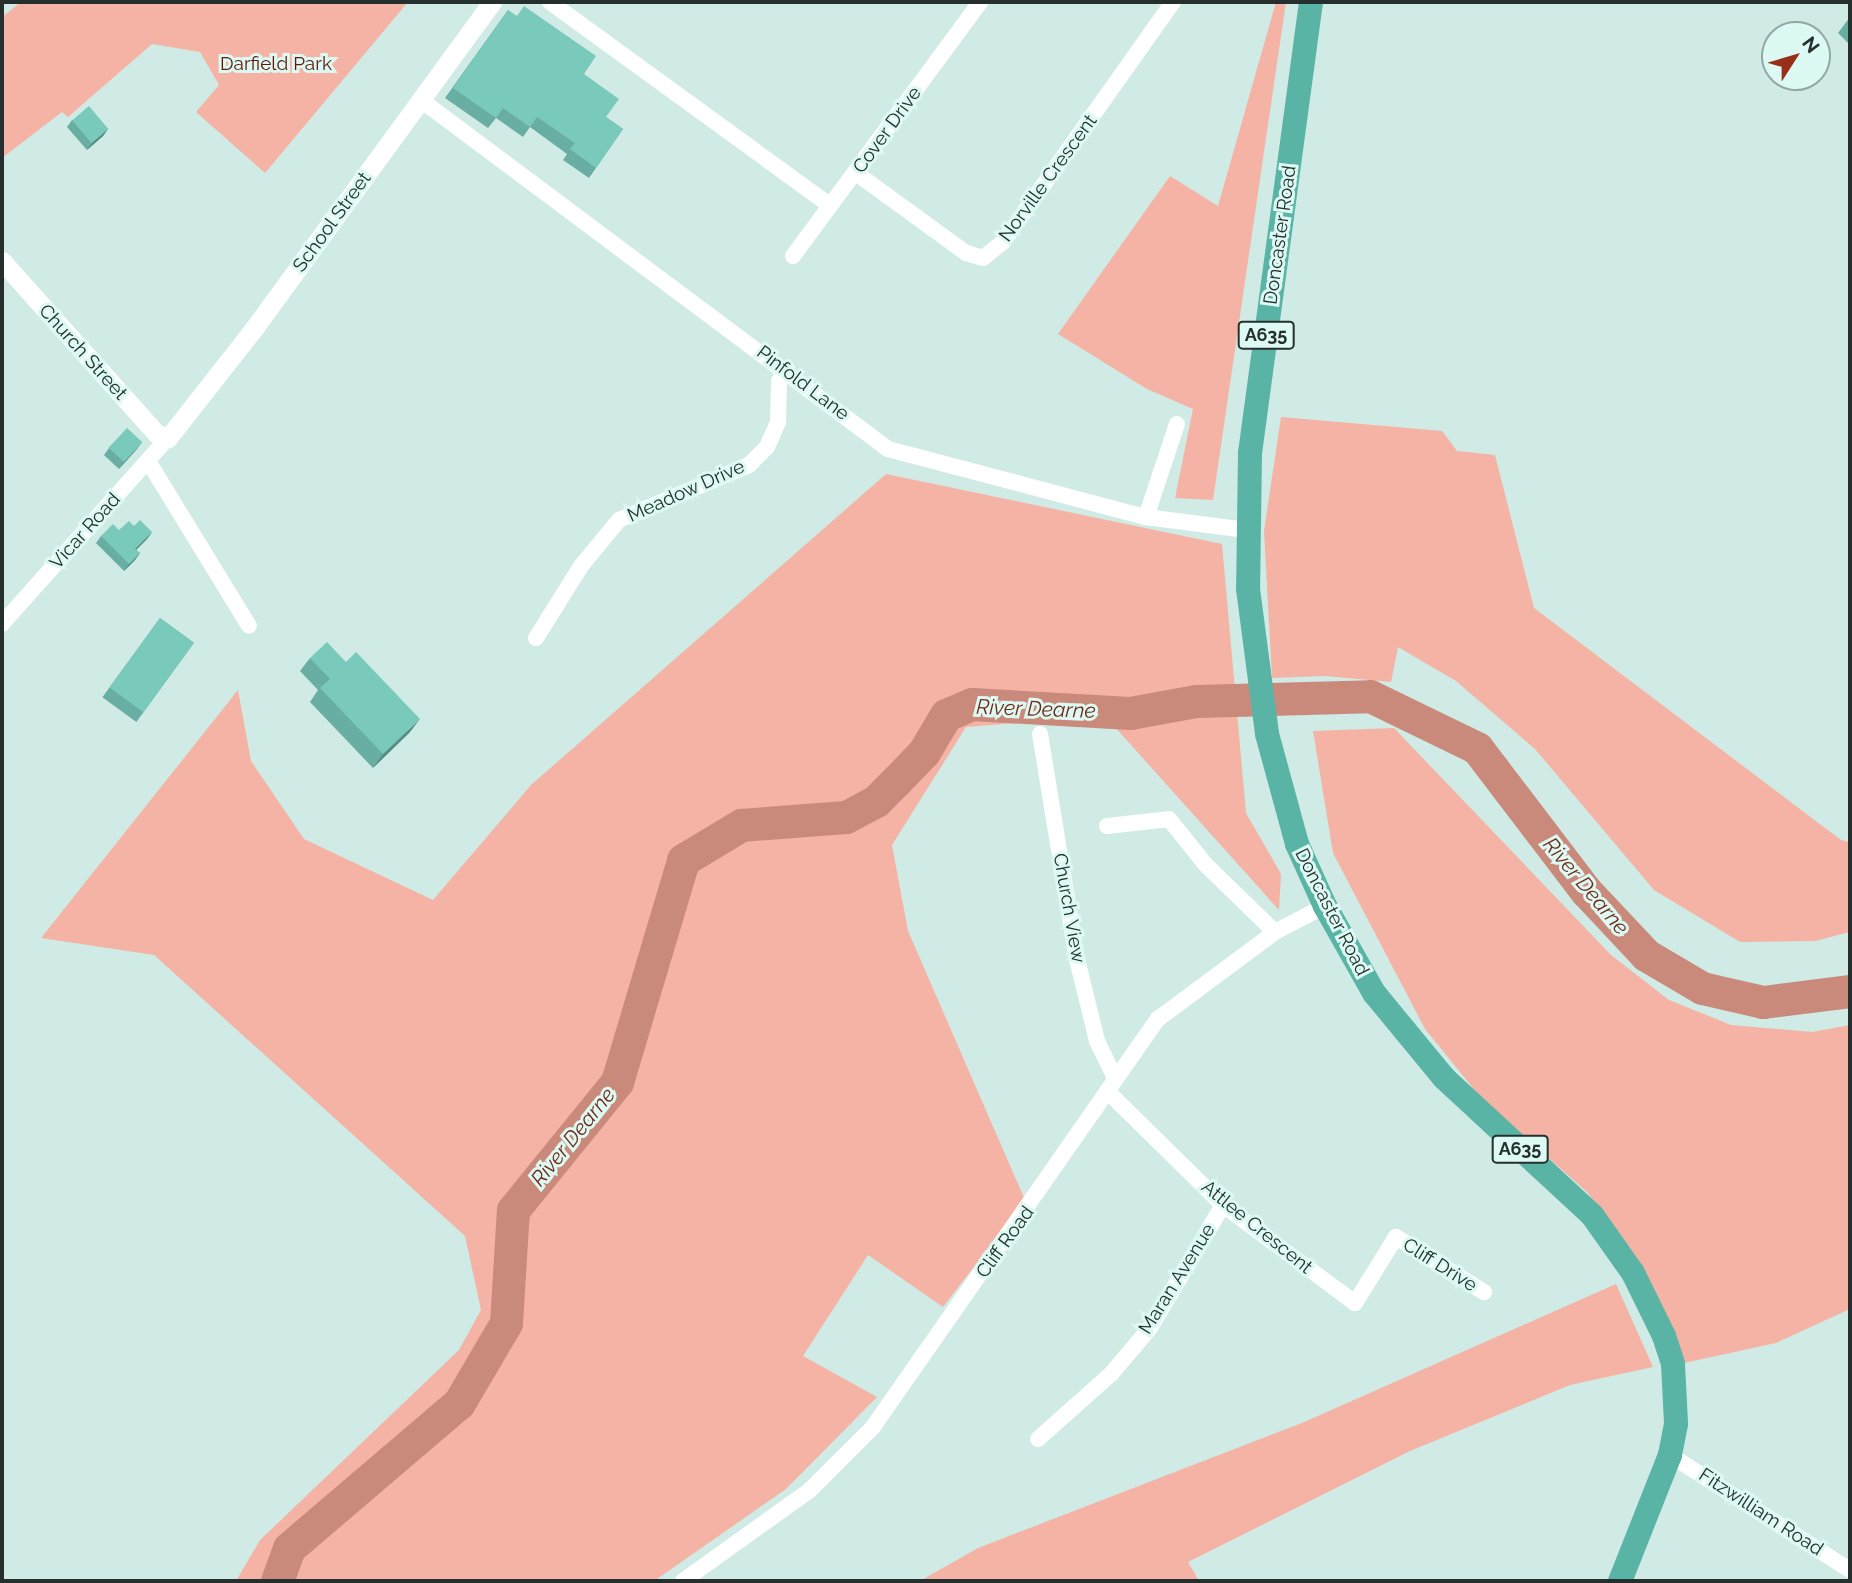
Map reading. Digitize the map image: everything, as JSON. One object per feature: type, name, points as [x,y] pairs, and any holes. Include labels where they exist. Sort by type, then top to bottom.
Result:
[{"type":"highway","name":"Doncaster Road","points":[[1311,2],[1250,453],[1246,530],[1256,670],[1267,734],[1297,844],[1325,906],[1374,993],[1409,1041],[1592,1215],[1614,1241],[1650,1307],[1673,1364],[1677,1395],[1670,1455],[1620,1581]]},
{"type":"street","name":"School Street","points":[[168,438],[255,327],[492,2]]},
{"type":"street","points":[[550,2],[828,204]]},
{"type":"street","name":"Cover Drive","points":[[793,256],[828,204],[856,173],[981,2]]},
{"type":"street","name":"Norville Crescent","points":[[856,173],[966,253],[983,258],[1003,242],[1172,2]]},
{"type":"street","name":"Pinfold Lane","points":[[421,100],[787,370],[888,449],[1146,517],[1246,530]]},
{"type":"street","name":"Church Street","points":[[2,261],[156,433],[168,438]]},
{"type":"street","name":"Meadow Drive","points":[[536,638],[581,566],[619,520],[748,465],[767,447],[778,422],[779,381],[787,370]]},
{"type":"street","points":[[1146,517],[1177,424]]},
{"type":"street","name":"Vicar Road","points":[[2,624],[168,438]]},
{"type":"street","points":[[148,461],[248,626]]},
{"type":"street","name":"Church View","points":[[1040,734],[1077,959],[1111,1085]]},
{"type":"street","points":[[1107,826],[1169,819],[1206,865],[1275,932]]},
{"type":"street","name":"Cliff Road","points":[[682,1581],[810,1490],[873,1427],[1158,1019],[1275,932],[1325,906]]},
{"type":"street","name":"Attlee Crescent","points":[[1111,1085],[1223,1205],[1355,1303],[1396,1237]]},
{"type":"street","name":"Maran Avenue","points":[[1038,1439],[1111,1374],[1150,1328],[1223,1205]]},
{"type":"street","name":"Cliff Drive","points":[[1396,1237],[1484,1292]]},
{"type":"street","name":"Fitzwilliam Road","points":[[1670,1455],[1850,1570]]},
{"type":"green space","name":"Darfield Park","points":[[21,2],[408,2],[265,173],[196,112],[219,85],[200,52],[152,44],[68,117],[62,112],[2,158],[2,17]]},
{"type":"green space","points":[[1276,2],[1286,2],[1213,500],[1175,498],[1193,409],[1147,389],[1058,334],[1170,176],[1218,206]]},
{"type":"green space","points":[[1281,417],[1442,431],[1457,451],[1495,455],[1534,608],[1841,840],[1850,842],[1850,932],[1815,941],[1740,942],[1654,890],[1535,749],[1456,681],[1398,647],[1391,682],[1325,676],[1272,678],[1264,531]]},
{"type":"green space","points":[[886,474],[1222,544],[1246,813],[1281,874],[1279,910],[1114,726],[1051,720],[966,727],[892,845],[908,931],[1025,1200],[943,1307],[868,1255],[803,1356],[877,1397],[786,1489],[654,1581],[236,1581],[260,1540],[459,1350],[481,1310],[465,1236],[154,955],[41,938],[238,690],[251,761],[304,839],[433,900],[531,785]]},
{"type":"green space","points":[[1394,728],[1611,955],[1669,1000],[1731,1025],[1812,1032],[1850,1025],[1850,1309],[1776,1343],[1684,1363],[1639,1262],[1587,1192],[1481,1098],[1425,1029],[1333,853],[1313,731]]},
{"type":"green space","points":[[1616,1284],[1653,1367],[1570,1385],[1410,1451],[1188,1562],[1199,1581],[920,1581],[978,1548],[1302,1423]]},
{"type":"building","points":[[524,6],[596,56],[584,74],[619,99],[606,117],[623,129],[596,168],[570,149],[575,143],[537,117],[530,127],[503,108],[496,118],[453,88],[508,10],[517,16]]},
{"type":"building","points":[[89,106],[108,129],[91,143],[72,120]]},
{"type":"building","points":[[127,428],[142,442],[124,462],[109,448]]},
{"type":"building","points":[[140,520],[152,532],[135,549],[140,553],[129,564],[101,536],[113,524],[119,530],[129,521],[134,526]]},
{"type":"building","points":[[160,618],[194,643],[143,712],[109,688]]},
{"type":"building","points":[[327,642],[346,662],[356,652],[420,719],[383,754],[320,688],[330,679],[310,658]]},
{"type":"waterway","name":"River Dearne","points":[[277,1581],[289,1548],[459,1403],[506,1323],[513,1210],[617,1082],[683,860],[741,825],[846,817],[876,801],[924,752],[946,715],[972,704],[1130,713],[1196,701],[1370,696],[1477,748],[1586,891],[1646,955],[1702,988],[1763,1002],[1850,991]]}]
